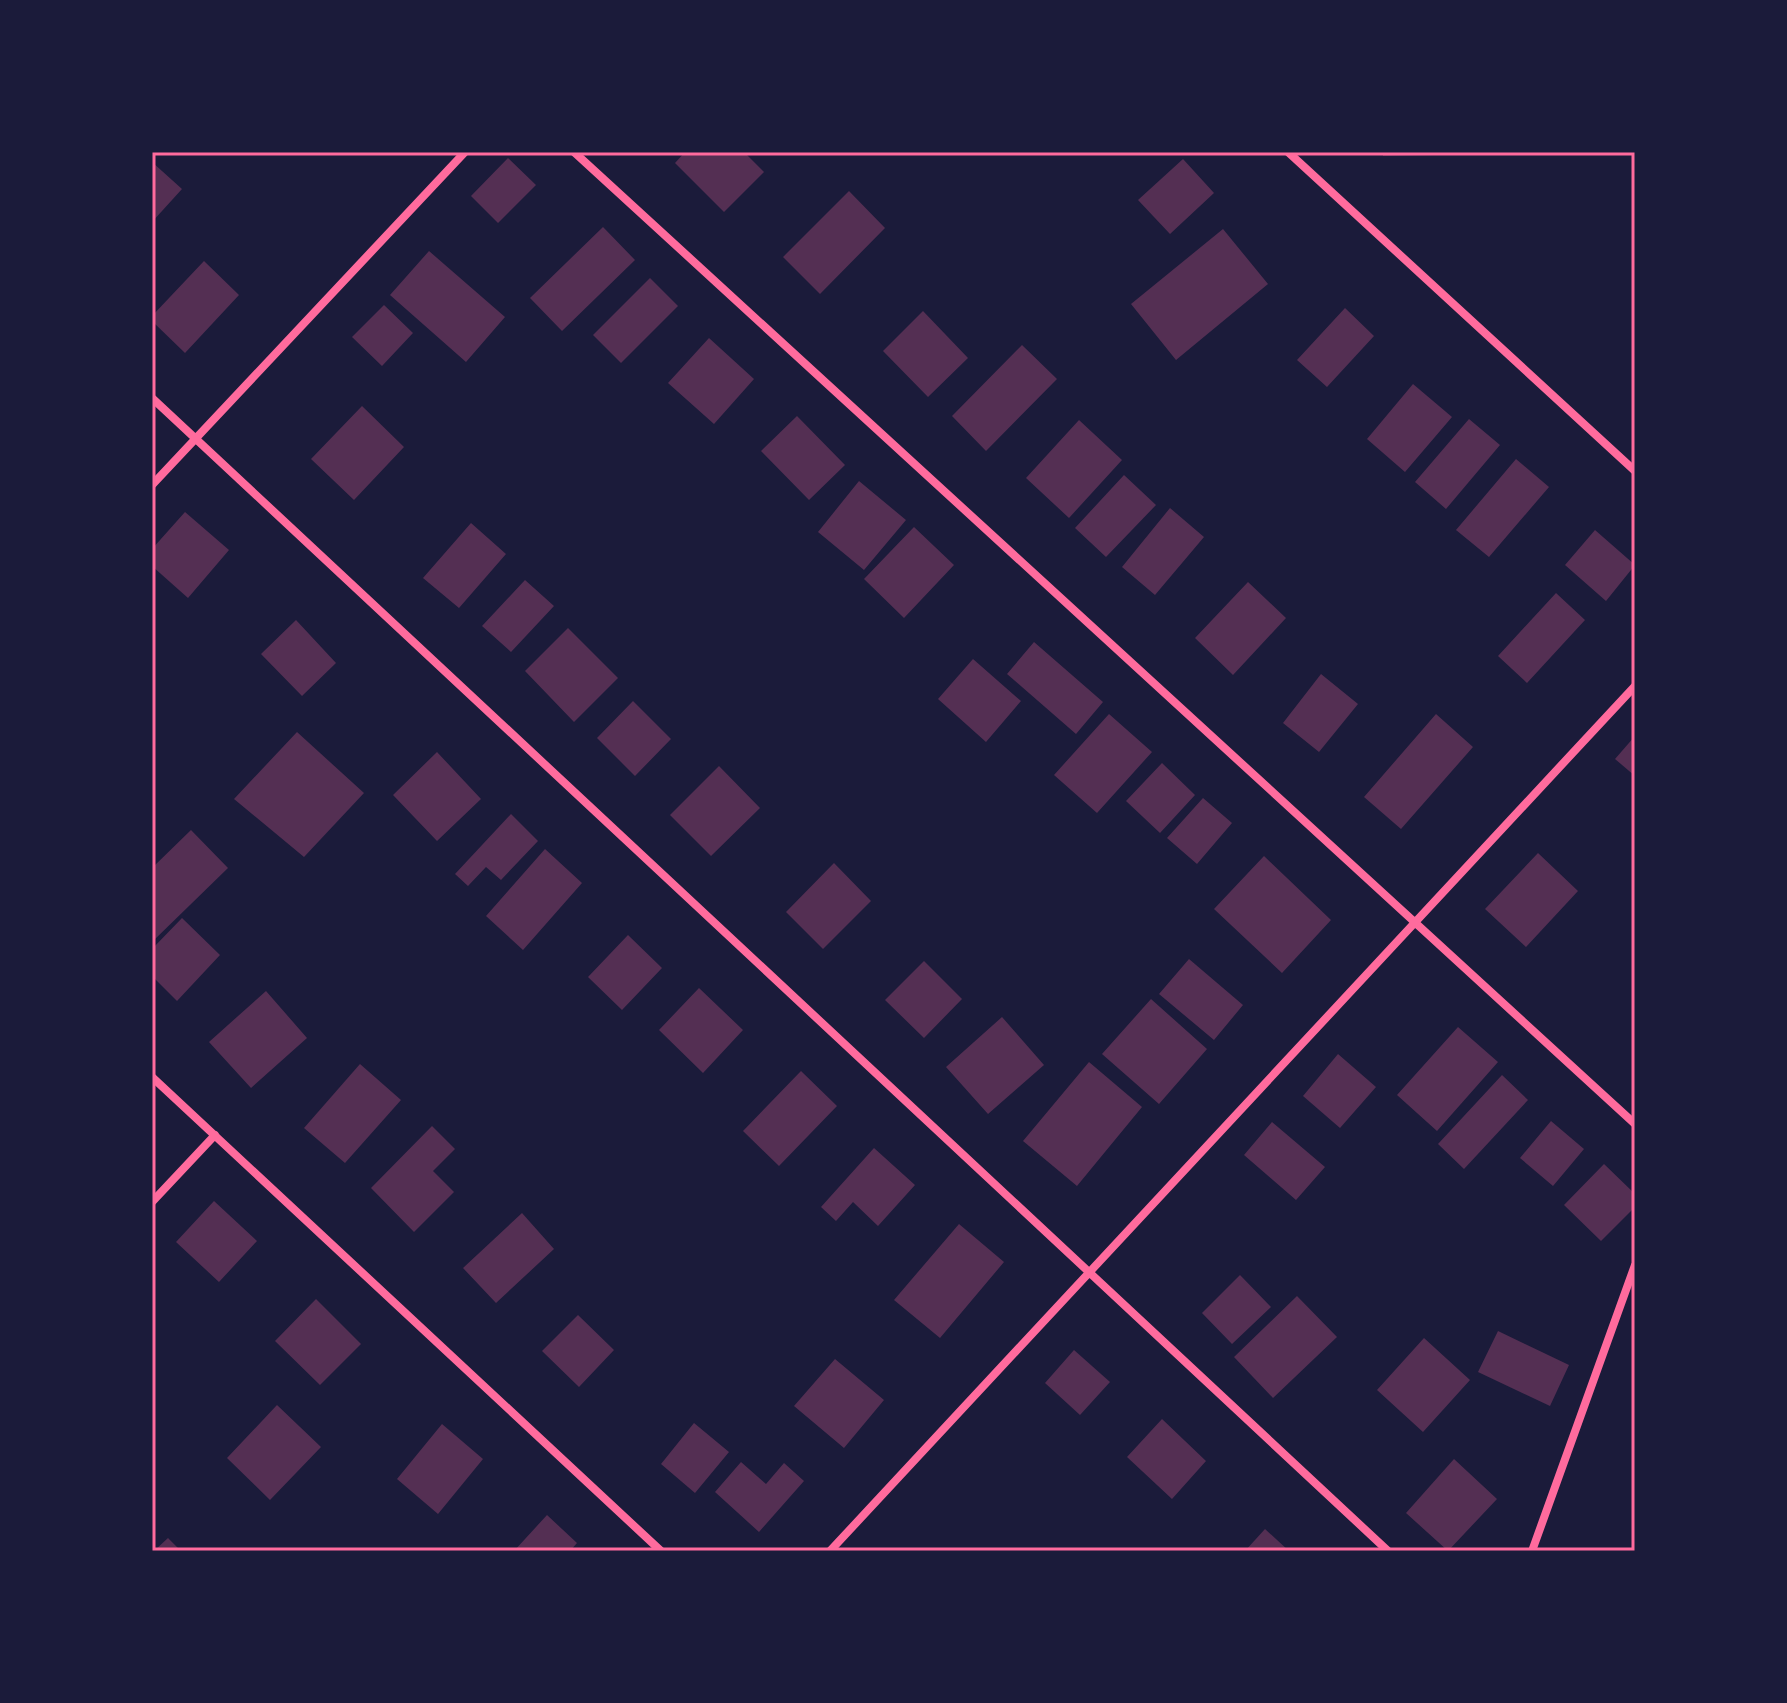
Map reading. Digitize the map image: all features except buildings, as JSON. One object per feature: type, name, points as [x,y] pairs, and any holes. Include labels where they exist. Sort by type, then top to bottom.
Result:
[{"type":"street","points":[[152,485],[465,152]]},
{"type":"street","points":[[574,152],[1635,1124]]},
{"type":"street","points":[[1288,152],[1635,471]]},
{"type":"street","points":[[152,398],[1388,1551]]},
{"type":"street","points":[[830,1551],[1635,686]]},
{"type":"street","points":[[152,1077],[661,1551]]},
{"type":"street","points":[[152,1202],[215,1135]]},
{"type":"street","points":[[1532,1551],[1635,1265]]}]
